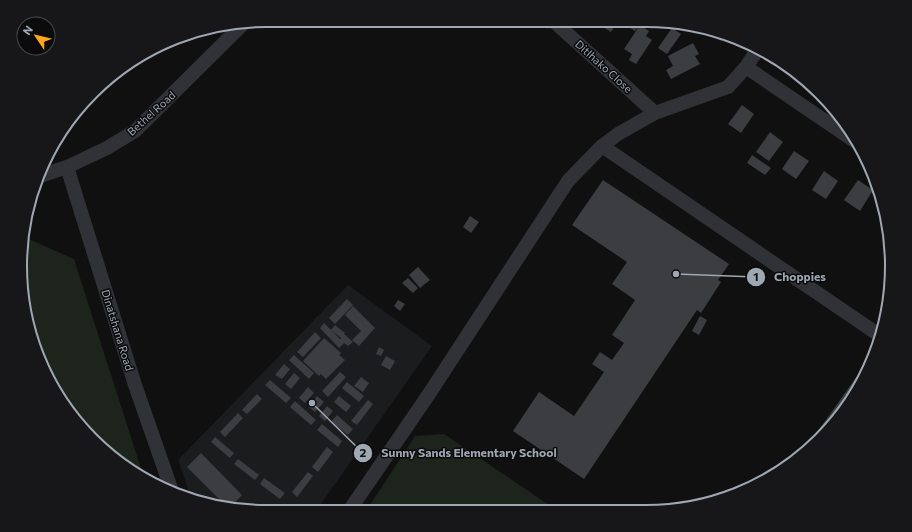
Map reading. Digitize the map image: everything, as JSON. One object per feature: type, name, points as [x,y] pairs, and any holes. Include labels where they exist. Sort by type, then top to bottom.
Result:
[{"type":"street","name":"Ditlhako Close","points":[[563,27],[655,113]]},
{"type":"street","name":"Bethel Road","points":[[45,174],[67,167],[107,148],[135,131],[238,29]]},
{"type":"street","points":[[355,505],[568,181],[602,146],[618,134],[655,113],[728,88],[746,67],[755,54]]},
{"type":"street","points":[[746,67],[846,135]]},
{"type":"street","points":[[602,146],[875,333]]},
{"type":"street","name":"Dinatshana Road","points":[[67,167],[135,385],[169,484]]},
{"type":"shaded area","points":[[29,239],[74,259],[142,470],[108,446],[86,424],[67,399],[45,357],[35,328],[29,297],[27,266]]},
{"type":"shaded area","points":[[348,285],[432,346],[320,505],[266,505],[235,503],[204,497],[189,492],[178,460]]},
{"type":"shaded area","points":[[444,434],[549,505],[370,505],[415,436]]},
{"type":"building","points":[[603,27],[614,27],[611,32]]},
{"type":"building","points":[[629,27],[638,27],[635,31]]},
{"type":"building","points":[[639,27],[643,27],[649,31],[646,36],[652,40],[636,64],[629,60],[632,54],[624,49]]},
{"type":"building","points":[[672,29],[681,34],[667,54],[658,48]]},
{"type":"building","points":[[693,43],[699,54],[695,56],[700,64],[671,79],[666,70],[673,66],[668,56]]},
{"type":"building","points":[[742,105],[754,114],[741,133],[728,124]]},
{"type":"building","points":[[770,132],[783,142],[769,161],[756,152]]},
{"type":"building","points":[[794,151],[809,161],[796,179],[782,169]]},
{"type":"building","points":[[752,155],[771,168],[765,175],[747,163]]},
{"type":"building","points":[[824,171],[838,181],[826,199],[812,190]]},
{"type":"building","points":[[603,180],[729,264],[718,280],[721,282],[701,313],[697,310],[584,479],[513,431],[539,392],[574,416],[604,372],[592,364],[600,352],[612,360],[624,343],[612,335],[635,300],[612,284],[627,262],[572,225]]},
{"type":"building","points":[[858,180],[872,189],[860,211],[844,200]]},
{"type":"building","points":[[470,216],[479,222],[471,233],[463,227]]},
{"type":"building","points":[[418,267],[430,280],[420,288],[409,275]]},
{"type":"building","points":[[408,278],[418,288],[413,293],[402,283]]},
{"type":"building","points":[[347,299],[353,305],[335,324],[329,318]]},
{"type":"building","points":[[398,300],[405,304],[400,311],[394,306]]},
{"type":"building","points":[[353,306],[375,328],[359,346],[352,340],[361,331],[345,315]]},
{"type":"building","points":[[700,316],[707,320],[699,335],[692,331]]},
{"type":"building","points":[[324,323],[344,343],[339,348],[320,328]]},
{"type":"building","points":[[335,325],[353,342],[348,346],[340,340],[341,338],[331,330]]},
{"type":"building","points":[[315,332],[321,338],[303,357],[297,352]]},
{"type":"building","points":[[324,338],[341,353],[339,355],[345,360],[326,379],[321,374],[319,376],[303,361]]},
{"type":"building","points":[[379,347],[384,350],[381,356],[376,354]]},
{"type":"building","points":[[294,355],[314,373],[309,379],[289,360]]},
{"type":"building","points":[[386,356],[395,361],[390,370],[381,365]]},
{"type":"building","points":[[284,364],[290,369],[282,379],[275,375]]},
{"type":"building","points":[[340,372],[346,377],[328,397],[322,391]]},
{"type":"building","points":[[860,372],[845,399],[826,424],[818,431]]},
{"type":"building","points":[[294,373],[300,378],[291,389],[285,384]]},
{"type":"building","points":[[361,377],[369,383],[363,392],[354,386]]},
{"type":"building","points":[[270,380],[291,398],[286,403],[265,385]]},
{"type":"building","points":[[347,382],[364,396],[359,402],[342,388]]},
{"type":"building","points":[[308,387],[314,393],[305,403],[299,398]]},
{"type":"building","points":[[257,394],[262,399],[247,414],[242,410]]},
{"type":"building","points":[[317,396],[324,402],[315,412],[309,407]]},
{"type":"building","points":[[339,396],[351,406],[346,412],[334,402]]},
{"type":"building","points":[[368,400],[373,404],[357,425],[351,421]]},
{"type":"building","points":[[295,401],[316,420],[311,425],[290,407]]},
{"type":"building","points":[[327,406],[333,411],[325,421],[319,416]]},
{"type":"building","points":[[238,413],[243,418],[225,437],[220,432]]},
{"type":"building","points":[[337,415],[353,429],[348,435],[331,422]]},
{"type":"building","points":[[322,424],[342,441],[338,447],[317,430]]},
{"type":"building","points":[[215,437],[234,453],[230,458],[211,442]]},
{"type":"building","points":[[327,447],[333,452],[318,472],[312,467]]},
{"type":"building","points":[[201,453],[242,495],[235,503],[220,500],[187,467]]},
{"type":"building","points":[[238,459],[259,475],[255,480],[234,464]]},
{"type":"building","points":[[308,472],[313,476],[297,497],[292,492]]},
{"type":"building","points":[[264,478],[285,493],[280,499],[260,484]]},
{"type":"place","name":"Choppies","points":[[676,274]]},
{"type":"place","name":"Sunny Sands Elementary School","points":[[312,403]]}]
